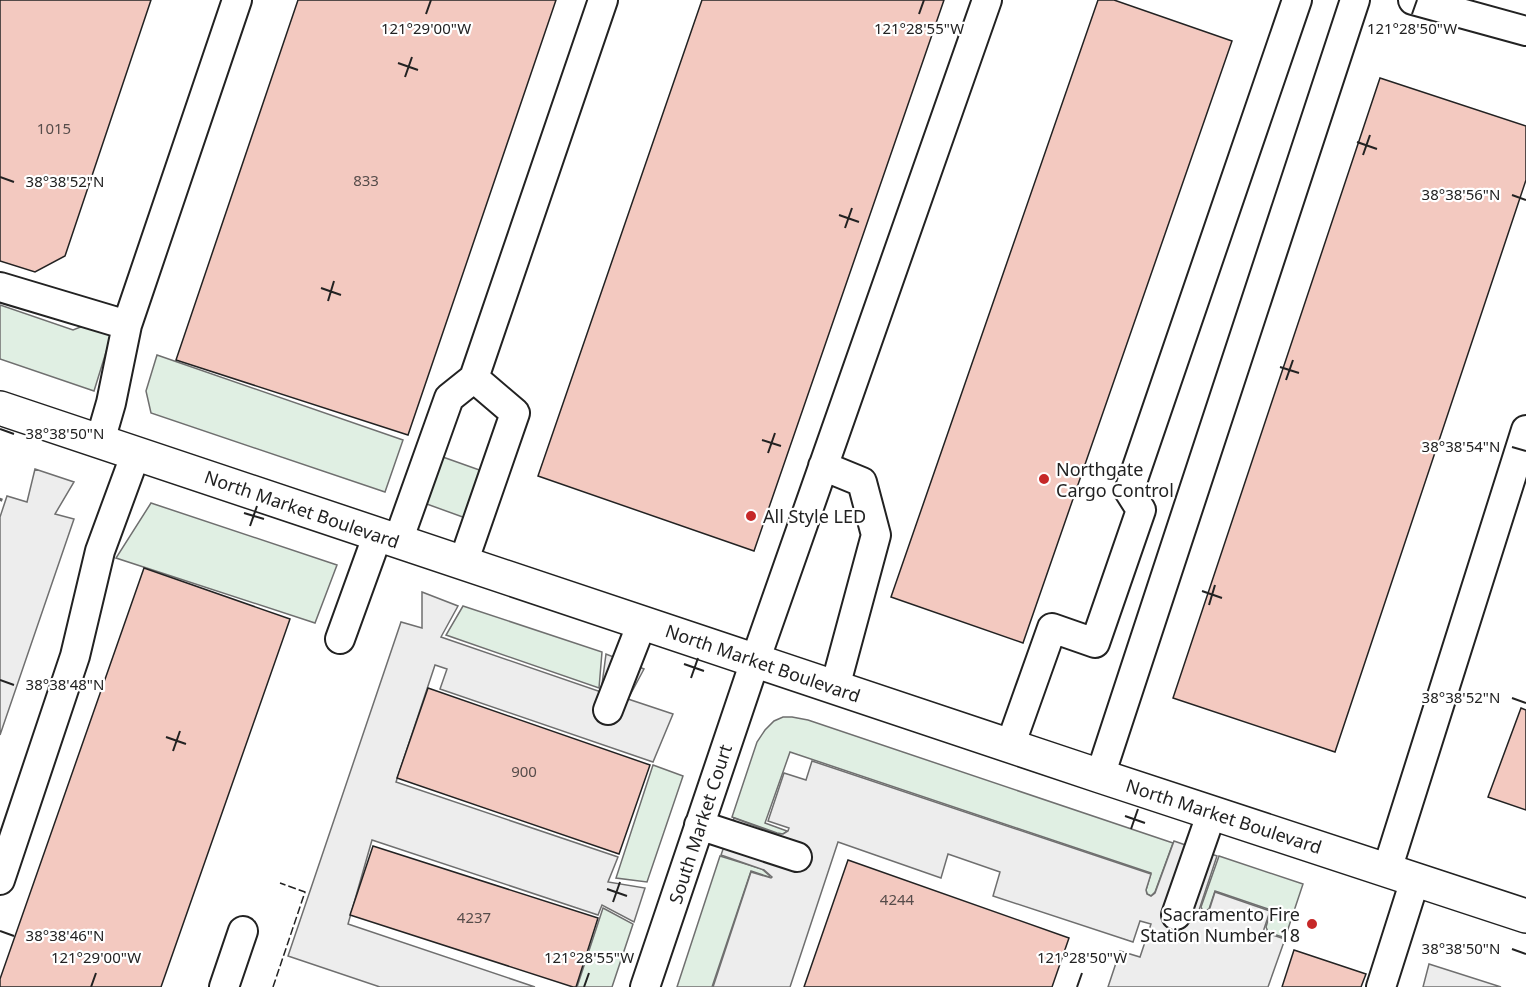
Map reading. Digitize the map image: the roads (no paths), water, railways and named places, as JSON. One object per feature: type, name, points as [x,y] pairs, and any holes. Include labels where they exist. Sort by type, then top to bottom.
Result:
[{"type":"main road","name":"North Market Boulevard","points":[[0,408],[1526,916]]},
{"type":"street","points":[[100,441],[111,404],[127,325],[237,0]]},
{"type":"street","points":[[340,639],[388,538],[449,398],[474,378],[603,0]]},
{"type":"street","name":"South Market Court","points":[[645,987],[755,661],[987,0]]},
{"type":"street","points":[[1010,746],[1052,628],[1095,642],[1141,510],[1129,491],[1297,0]]},
{"type":"street","points":[[1101,776],[1355,0]]},
{"type":"street","points":[[1413,0],[1526,31]]},
{"type":"street","points":[[0,287],[127,325]]},
{"type":"street","points":[[463,563],[515,413],[474,378]]},
{"type":"street","points":[[1381,987],[1401,875],[1526,430]]},
{"type":"street","points":[[0,880],[75,656],[100,551],[136,453]]},
{"type":"street","points":[[823,466],[862,482],[876,535],[834,687]]},
{"type":"street","points":[[608,710],[642,623]]},
{"type":"street","points":[[1176,915],[1212,812]]},
{"type":"street","points":[[699,825],[797,857]]},
{"type":"street","points":[[224,987],[243,931]]},
{"type":"place","name":"Northgate Cargo Control","points":[[1044,479]]},
{"type":"place","name":"All Style LED","points":[[751,516]]},
{"type":"place","name":"Sacramento Fire Station Number 18","points":[[1312,924]]}]
